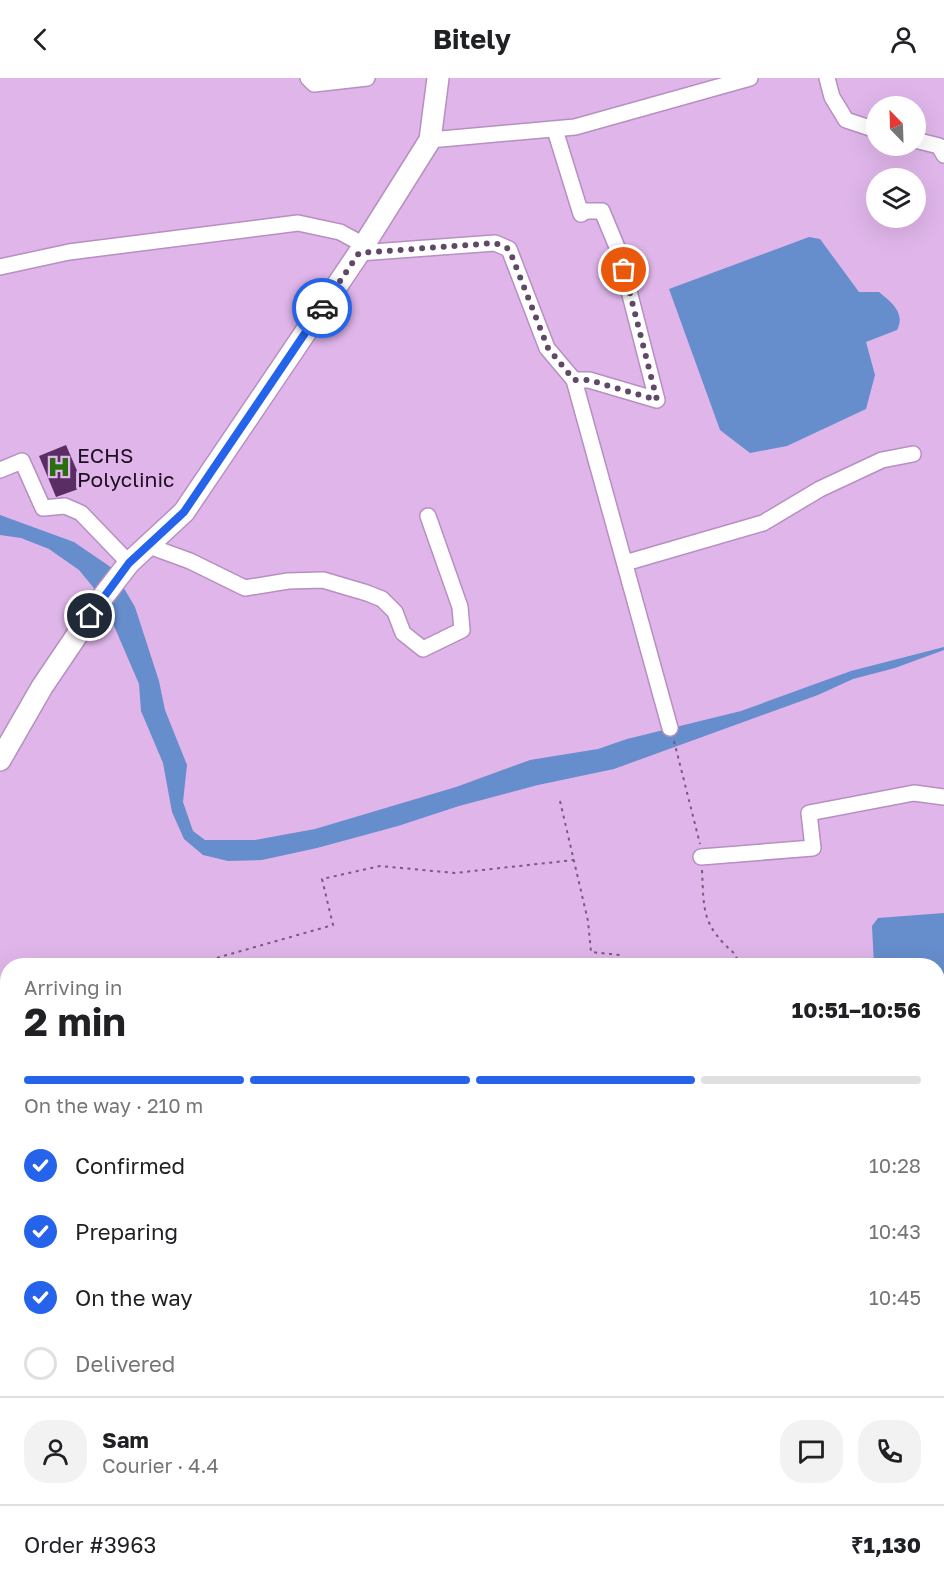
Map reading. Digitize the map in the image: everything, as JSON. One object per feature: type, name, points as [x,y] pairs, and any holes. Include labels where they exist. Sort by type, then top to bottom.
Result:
[{"type":"street","points":[[308,78],[314,84],[367,78]]},
{"type":"street","points":[[0,760],[42,687],[102,598],[123,571],[184,512],[362,249],[430,140],[438,78]]},
{"type":"street","points":[[430,140],[575,127],[750,78]]},
{"type":"street","points":[[827,78],[832,97],[846,120],[866,127]]},
{"type":"street","points":[[555,130],[581,214],[586,211],[602,211],[619,252],[657,400],[589,380],[574,380]]},
{"type":"street","points":[[926,143],[939,146],[944,155]]},
{"type":"street","points":[[0,267],[79,251],[298,223],[340,232],[362,249],[495,243],[509,249],[548,348],[574,380],[670,728]]},
{"type":"street","points":[[625,563],[763,523],[820,489],[882,460],[913,454]]},
{"type":"street","points":[[0,470],[22,461],[43,507],[65,506],[81,513],[123,571]]},
{"type":"street","points":[[149,546],[190,561],[245,588],[288,581],[322,580],[367,593],[382,599],[395,612],[403,633],[423,649],[462,630],[460,607],[428,516]]},
{"type":"street","points":[[701,856],[813,848],[809,813],[914,793],[944,797]]},
{"type":"path","points":[[560,801],[574,860],[591,952],[620,955],[620,958]]},
{"type":"path","points":[[216,958],[333,925],[322,879],[380,866],[455,873],[574,860]]},
{"type":"water","points":[[809,237],[820,239],[859,292],[879,292],[888,300],[896,308],[900,318],[899,324],[897,330],[866,342],[875,375],[866,409],[787,446],[750,453],[720,430],[669,289]]},
{"type":"water","points":[[0,515],[74,542],[112,568],[135,607],[159,681],[165,710],[187,765],[183,802],[193,831],[205,840],[255,840],[315,829],[456,787],[530,760],[598,749],[627,739],[741,711],[851,671],[944,647],[944,650],[895,668],[853,679],[818,695],[614,769],[538,785],[459,806],[398,826],[317,848],[262,860],[228,861],[203,855],[184,839],[172,812],[163,763],[141,711],[139,684],[102,598],[79,570],[49,549],[21,538],[0,535]]},
{"type":"water","points":[[944,913],[944,958],[874,958],[872,926],[878,918]]},
{"type":"building","points":[[66,445],[84,487],[56,497],[39,456]]},
{"type":"way so far","points":[[322,308],[359,253],[495,243],[509,249],[548,348],[574,380],[589,380],[615,390],[657,400],[624,270]]},
{"type":"place","name":"ECHS Polyclinic","points":[[59,467]]},
{"type":"route","points":[[90,616],[129,563],[184,512],[322,308]]}]
